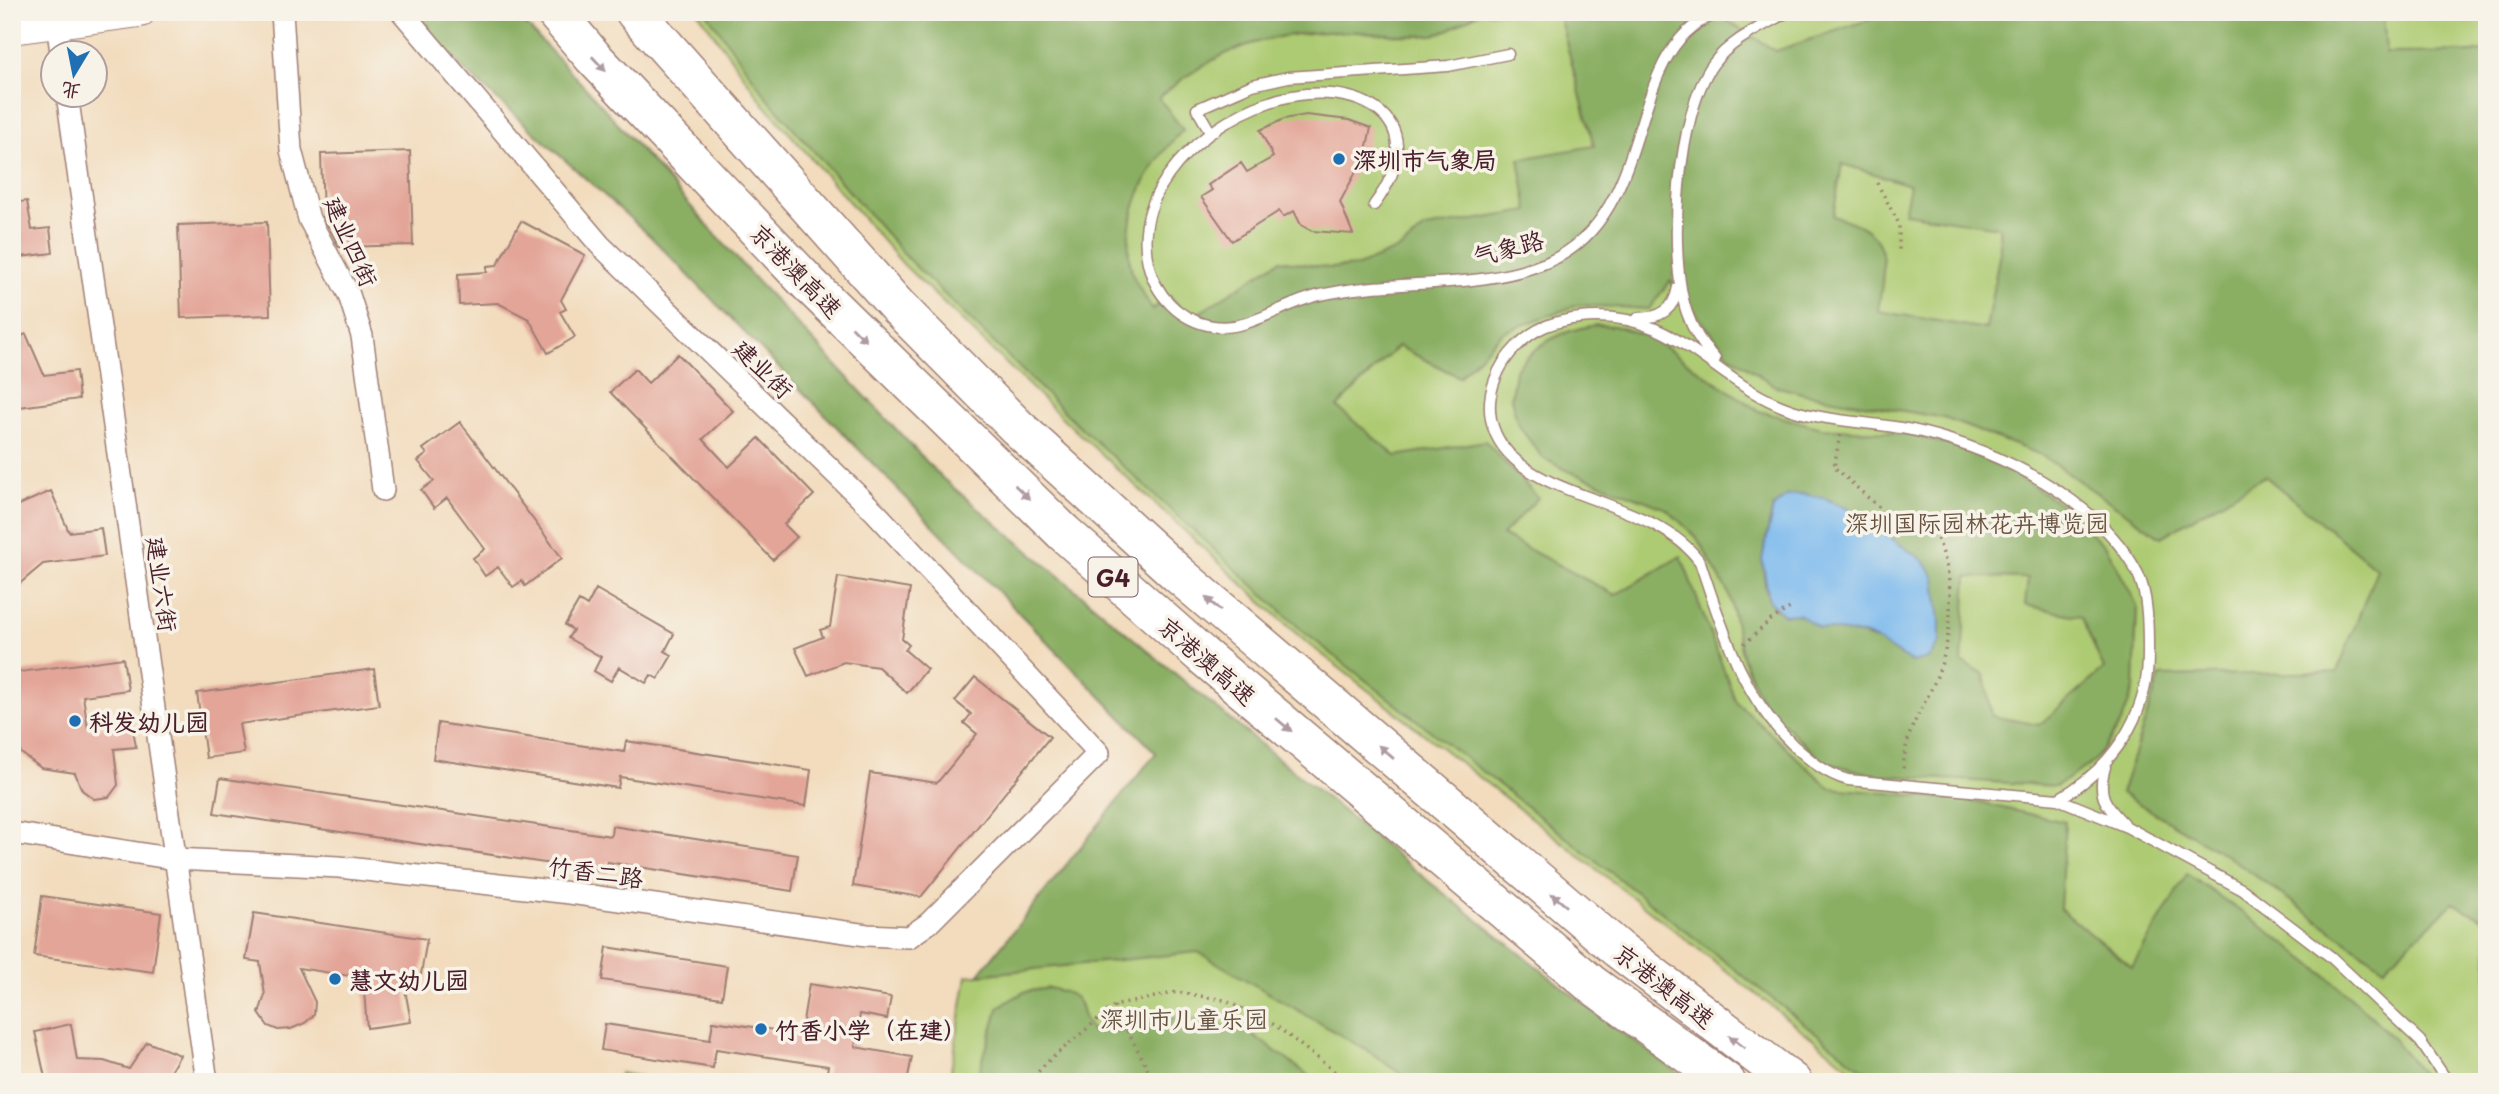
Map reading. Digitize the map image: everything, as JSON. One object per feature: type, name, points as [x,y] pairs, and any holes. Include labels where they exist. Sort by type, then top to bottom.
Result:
[{"type":"highway","name":"京港澳高速","points":[[555,12],[603,68],[809,284],[1064,533],[1203,656],[1590,983],[1726,1082]]},
{"type":"highway","name":"京港澳高速","points":[[635,12],[897,306],[1017,427],[1178,574],[1618,949],[1792,1082]]},
{"type":"main road","points":[[12,29],[140,12]]},
{"type":"street","name":"建业四街","points":[[282,12],[291,150],[309,219],[349,295],[362,336],[383,490]]},
{"type":"street","name":"建业街","points":[[402,12],[600,245],[876,513],[1099,752]]},
{"type":"street","points":[[57,23],[59,38]]},
{"type":"street","name":"建业六街","points":[[69,108],[207,1082]]},
{"type":"street","name":"竹香二路","points":[[12,833],[175,859],[339,867],[570,893],[867,935],[909,937],[929,923],[1099,752]]},
{"type":"lane","name":"气象路","points":[[1212,133],[1169,173],[1149,216],[1146,256],[1150,273],[1172,307],[1199,323],[1226,327],[1284,306],[1347,289],[1451,282],[1525,270],[1549,262],[1587,235],[1617,194],[1628,172],[1656,80],[1675,44],[1694,24],[1723,12]]},
{"type":"lane","points":[[1731,376],[1696,334],[1686,312],[1679,277],[1678,200],[1682,165],[1691,116],[1702,83],[1727,50],[1787,12]]},
{"type":"lane","points":[[1374,205],[1388,186],[1396,165],[1398,140],[1380,109],[1362,100],[1317,95],[1283,99],[1252,109],[1212,133],[1197,108],[1252,85],[1288,77],[1448,66],[1508,54]]},
{"type":"lane","points":[[1679,277],[1672,306],[1665,313],[1651,318],[1558,320],[1531,332],[1512,350],[1497,374],[1489,395],[1491,420],[1500,441],[1517,461],[1560,489],[1631,511],[1658,524],[1693,552],[1700,562],[1733,655],[1754,700],[1777,729],[1830,775],[1848,780],[2058,799],[2127,827],[2243,890],[2331,957],[2420,1041],[2448,1082]]},
{"type":"lane","points":[[1616,319],[1665,331],[1767,402],[1802,413],[1922,432],[1987,455],[2039,479],[2081,507],[2114,538],[2139,575],[2148,626],[2148,669],[2140,704],[2125,737],[2106,764],[2083,785],[2058,799]]},
{"type":"lane","points":[[2106,764],[2100,791],[2105,805],[2127,827]]},
{"type":"path","points":[[1877,183],[1899,224],[1899,252]]},
{"type":"path","points":[[1843,419],[1834,467],[1889,516],[1915,531],[1935,534],[1942,548],[1949,581],[1946,648],[1936,677],[1914,718],[1904,746],[1903,785]]},
{"type":"path","points":[[1733,655],[1771,620],[1794,606]]},
{"type":"path","points":[[1029,1082],[1046,1063],[1114,1006],[1177,992],[1224,1000],[1275,1025],[1348,1082]]},
{"type":"path","points":[[1114,1006],[1155,1082]]},
{"type":"green space","points":[[414,12],[514,12],[595,98],[754,278],[942,478],[1209,702],[1432,884],[1596,1013],[1691,1082],[1412,1082],[1373,1054],[1198,952],[978,975],[1156,753],[651,237],[461,67]]},
{"type":"green space","name":"深圳国际园林花卉博览园","points":[[698,12],[2487,12],[2487,1082],[1873,1082],[1849,1067],[1300,637],[1074,429],[904,265],[763,103]]},
{"type":"green space","name":"深圳国际园林花卉博览园","points":[[706,12],[1480,12],[1450,29],[1432,35],[1328,32],[1275,38],[1251,44],[1204,65],[1159,98],[1183,130],[1158,160],[1138,196],[1132,215],[1129,255],[1133,275],[1152,309],[1170,296],[1190,319],[1280,260],[1330,268],[1358,266],[1401,248],[1425,228],[1528,211],[1519,159],[1594,146],[1558,12],[1713,12],[1776,51],[1892,12],[2383,12],[2386,53],[2487,52],[2487,921],[2453,903],[2384,968],[2232,859],[2121,793],[2160,676],[2337,672],[2377,569],[2265,476],[2161,537],[2041,455],[1944,418],[1805,394],[1775,386],[1728,354],[1670,281],[1649,309],[1578,305],[1503,332],[1459,377],[1398,346],[1337,407],[1396,456],[1485,441],[1538,498],[1502,535],[1615,595],[1681,556],[1736,702],[1830,788],[1966,800],[2065,822],[2060,909],[2132,967],[2187,874],[2285,943],[2347,994],[2404,1051],[2428,1082],[1885,1082],[1853,1062],[1304,632],[1078,425],[909,260],[768,99]],"holes":[[[1842,164],[1910,185],[1904,213],[1999,227],[2000,251],[1986,329],[1878,311],[1883,262],[1876,239],[1852,222],[1833,216]]]},
{"type":"green space","points":[[1597,325],[1614,326],[1648,336],[1759,411],[1821,428],[1903,433],[1958,447],[2010,471],[2062,505],[2107,548],[2137,605],[2134,689],[2121,723],[2101,753],[2088,766],[2056,786],[1875,775],[1823,762],[1763,704],[1743,659],[1729,594],[1697,538],[1667,509],[1568,471],[1543,458],[1518,425],[1511,398],[1515,370],[1532,352],[1551,339],[1573,330]],"holes":[[[1773,508],[1882,643],[1854,631],[1819,628],[1804,616],[1775,609],[1769,598],[1764,573],[1765,546]],[[1967,577],[2028,578],[2025,605],[2081,617],[2104,669],[2039,725],[1992,716],[1984,675],[1962,662]]]},
{"type":"green space","name":"深圳市儿童乐园","points":[[1198,951],[1373,1054],[1412,1082],[949,1082],[967,976]]},
{"type":"green space","points":[[1049,988],[1063,991],[1078,1000],[1092,1031],[1120,1031],[1179,1017],[1246,1030],[1318,1082],[976,1082],[999,1007],[1024,992]]},
{"type":"green space","points":[[620,1073],[666,1081],[619,1082]]},
{"type":"water","points":[[1804,494],[1824,498],[1849,509],[1924,561],[1935,578],[1940,621],[1940,641],[1929,658],[1911,662],[1869,636],[1819,628],[1798,614],[1783,615],[1769,601],[1762,559],[1773,508],[1787,496]]},
{"type":"building","name":"深圳市气象局","points":[[1306,115],[1349,120],[1371,128],[1365,155],[1340,202],[1353,234],[1312,231],[1301,225],[1294,211],[1283,217],[1279,211],[1232,241],[1201,197],[1212,190],[1208,185],[1241,163],[1247,172],[1273,157],[1260,130],[1284,119]]},
{"type":"building","points":[[410,151],[413,245],[339,247],[323,217],[321,154]]},
{"type":"building","points":[[27,201],[32,230],[50,228],[53,253],[12,258],[12,203]]},
{"type":"building","points":[[521,221],[585,255],[561,300],[566,309],[560,312],[575,337],[548,353],[529,319],[498,303],[459,305],[458,274],[487,272],[487,266],[497,265]]},
{"type":"building","points":[[267,222],[270,315],[181,318],[178,225]]},
{"type":"building","points":[[26,334],[44,375],[76,371],[79,399],[12,408],[12,340]]},
{"type":"building","points":[[678,354],[733,411],[703,439],[729,467],[759,438],[814,495],[784,524],[797,537],[773,560],[610,392],[635,369],[648,383]]},
{"type":"building","points":[[460,422],[562,558],[525,586],[522,581],[513,587],[498,567],[485,576],[473,558],[485,549],[447,498],[434,508],[421,490],[434,481],[418,461],[427,454],[423,449]]},
{"type":"building","points":[[51,491],[69,532],[101,528],[105,556],[43,564],[12,590],[12,553],[16,549],[12,540],[12,508]]},
{"type":"building","points":[[838,577],[910,589],[902,639],[909,645],[905,650],[927,669],[907,693],[878,667],[844,662],[808,676],[795,648],[823,637],[820,630],[830,627]]},
{"type":"building","points":[[596,589],[674,634],[665,651],[672,655],[658,679],[651,675],[646,683],[619,667],[611,681],[594,671],[601,657],[568,638],[573,630],[565,625],[579,601],[587,606]]},
{"type":"building","points":[[123,658],[128,690],[83,696],[88,729],[132,722],[136,747],[114,749],[118,785],[109,797],[94,799],[82,790],[75,773],[41,768],[21,753],[12,742],[12,673]]},
{"type":"building","points":[[374,669],[379,705],[239,724],[244,753],[206,758],[197,693]]},
{"type":"building","points":[[975,677],[1050,737],[921,897],[853,886],[870,773],[937,783],[977,734],[964,723],[971,714],[955,701]]},
{"type":"building","points":[[438,723],[624,752],[626,741],[811,770],[806,806],[620,777],[618,788],[433,759]]},
{"type":"building","points":[[220,778],[611,836],[612,826],[798,855],[792,891],[607,862],[605,872],[214,813]]},
{"type":"building","points":[[42,896],[161,913],[153,972],[34,956]]},
{"type":"building","points":[[254,913],[427,939],[419,986],[404,984],[411,1022],[367,1028],[363,978],[299,968],[315,1002],[314,1015],[305,1023],[291,1029],[278,1030],[268,1026],[259,1013],[265,995],[260,962],[246,960]]},
{"type":"building","points":[[607,947],[727,966],[722,998],[602,980]]},
{"type":"building","points":[[809,984],[891,997],[887,1019],[860,1014],[855,1047],[912,1057],[907,1082],[825,1082],[828,1066],[716,1049],[713,1068],[601,1050],[605,1024],[710,1040],[713,1021],[801,1034]]},
{"type":"building","points":[[71,1024],[77,1060],[104,1061],[129,1069],[147,1042],[180,1055],[164,1082],[46,1082],[35,1032]]},
{"type":"place","name":"深圳市气象局","points":[[1339,159]]},
{"type":"place","name":"科发幼儿园","points":[[75,721]]},
{"type":"place","name":"慧文幼儿园","points":[[335,979]]},
{"type":"place","name":"竹香小学（在建）","points":[[761,1029]]}]
